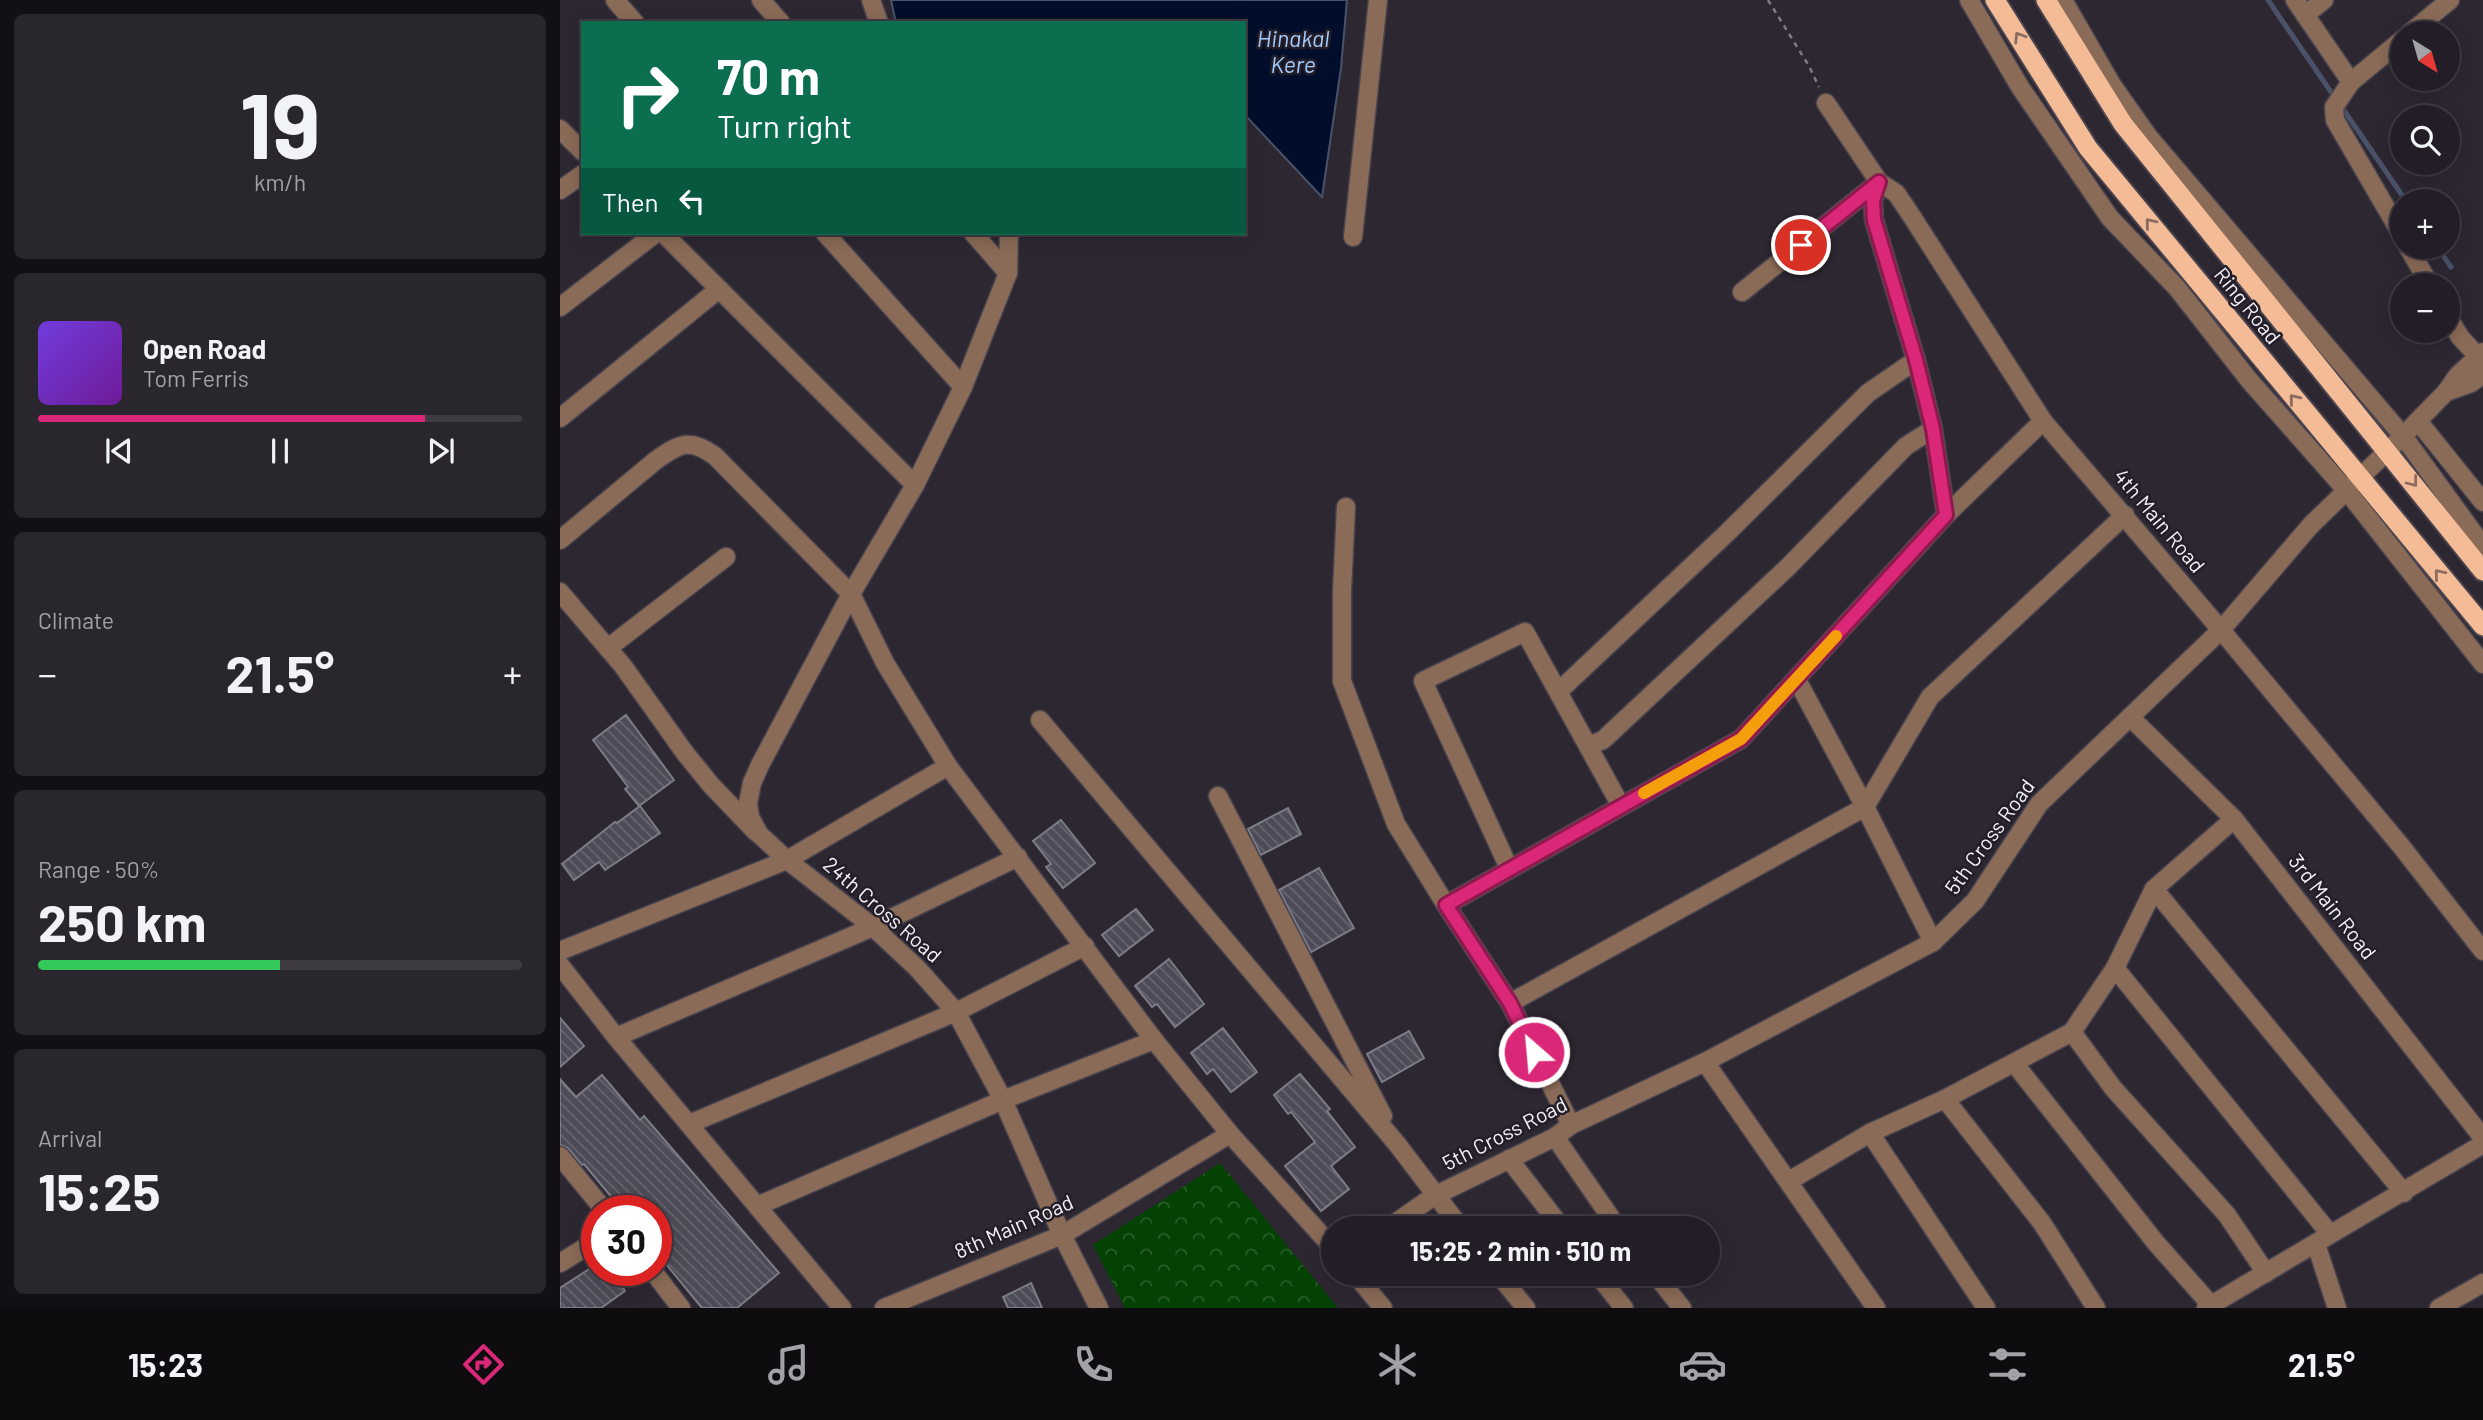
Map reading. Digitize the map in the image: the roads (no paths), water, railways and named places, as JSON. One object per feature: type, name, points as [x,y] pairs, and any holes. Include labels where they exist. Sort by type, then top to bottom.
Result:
[{"type":"highway","name":"Ring Road","points":[[1995,0],[2088,148],[2353,485],[2483,626]]},
{"type":"highway","name":"Ring Road","points":[[2046,0],[2123,124],[2483,571]]},
{"type":"street","points":[[615,0],[633,21]]},
{"type":"street","points":[[761,0],[780,21]]},
{"type":"street","points":[[871,0],[878,21]]},
{"type":"street","points":[[1353,237],[1378,0]]},
{"type":"street","points":[[1969,0],[2027,98],[2110,218],[2177,288],[2249,380],[2353,485],[2483,664]]},
{"type":"street","points":[[2063,0],[2112,85],[2148,136],[2403,436],[2483,546]]},
{"type":"street","points":[[2324,0],[2300,7],[2351,82]]},
{"type":"street","points":[[2425,21],[2450,0]]},
{"type":"street","points":[[2390,50],[2351,82],[2334,107],[2335,120],[2390,215]]},
{"type":"street","name":"4th Main Road","points":[[1826,103],[1879,182],[1896,193],[1909,212],[2043,421],[2221,629],[2401,846],[2483,951]]},
{"type":"street","points":[[560,130],[581,150]]},
{"type":"street","points":[[560,190],[581,175]]},
{"type":"street","points":[[1742,292],[1879,182]]},
{"type":"street","points":[[1879,182],[1873,200],[1874,220],[1916,360],[1933,429],[1946,515]]},
{"type":"street","points":[[560,307],[653,235]]},
{"type":"street","points":[[665,235],[915,485]]},
{"type":"street","points":[[827,235],[963,387]]},
{"type":"street","points":[[975,235],[1008,273]]},
{"type":"street","points":[[1008,273],[1009,235]]},
{"type":"street","name":"24th Cross Road","points":[[1008,273],[963,387],[915,485],[851,594],[752,783],[748,803],[750,817],[759,834],[787,860],[873,927],[917,968],[957,1012],[1003,1100],[1062,1235],[1099,1308]]},
{"type":"street","points":[[560,418],[719,289]]},
{"type":"street","points":[[2460,337],[2482,361]]},
{"type":"street","points":[[1559,691],[1728,531],[1868,393],[1916,360]]},
{"type":"street","name":"5th Cross Road","points":[[1405,1216],[1434,1196],[1555,1137],[1571,1125],[1705,1062],[1933,942],[1975,901],[2039,804],[2221,629],[2311,525],[2418,421],[2446,392],[2458,374],[2482,361]]},
{"type":"street","points":[[1446,905],[1741,739],[1946,515],[2043,421]]},
{"type":"street","points":[[2418,421],[2483,502]]},
{"type":"street","points":[[1588,746],[1603,740],[1788,567],[1906,446],[1933,429]]},
{"type":"street","points":[[560,540],[672,449],[687,443],[701,446],[715,456],[851,594],[885,663],[948,766],[1154,1040],[1230,1134],[1321,1235]]},
{"type":"street","points":[[1346,508],[1342,681],[1396,824],[1510,1003],[1571,1125]]},
{"type":"street","points":[[1510,1003],[1865,807],[1930,697],[2125,515]]},
{"type":"street","points":[[608,649],[726,558]]},
{"type":"street","points":[[560,592],[608,649],[711,785],[759,834]]},
{"type":"street","points":[[1509,868],[1423,681],[1525,632],[1621,806]]},
{"type":"street","points":[[1797,680],[1933,942]]},
{"type":"street","name":"3rd Main Road","points":[[2130,717],[2234,819],[2483,1138]]},
{"type":"street","points":[[1040,720],[1397,1144],[1451,1216]]},
{"type":"street","points":[[560,951],[787,860],[948,766]]},
{"type":"street","points":[[1218,796],[1397,1144]]},
{"type":"street","points":[[1789,1181],[1870,1133],[1945,1099],[2072,1032],[2115,968],[2154,889],[2234,819]]},
{"type":"street","points":[[615,1037],[873,927],[1018,857]]},
{"type":"street","points":[[2154,889],[2403,1193]]},
{"type":"street","points":[[689,1124],[957,1012],[1085,946]]},
{"type":"street","points":[[560,965],[615,1037],[842,1308]]},
{"type":"street","points":[[2115,968],[2323,1239],[2337,1308]]},
{"type":"street","points":[[2072,1032],[2113,1088],[2227,1215],[2266,1273]]},
{"type":"street","points":[[757,1206],[1003,1100],[1154,1040]]},
{"type":"street","points":[[1705,1062],[1876,1308]]},
{"type":"street","points":[[2014,1063],[2209,1307],[2483,1144]]},
{"type":"street","points":[[1945,1099],[2042,1223],[2096,1308]]},
{"type":"street","points":[[1870,1133],[1986,1308]]},
{"type":"street","name":"8th Main Road","points":[[884,1308],[1062,1235],[1230,1134]]},
{"type":"street","points":[[1555,1137],[1610,1216]]},
{"type":"street","points":[[560,1156],[592,1195]]},
{"type":"street","points":[[1509,1159],[1553,1216]]},
{"type":"street","points":[[560,1263],[581,1250]]},
{"type":"street","points":[[2439,1308],[2483,1283]]},
{"type":"street","points":[[664,1286],[681,1308]]},
{"type":"street","points":[[1365,1286],[1383,1308]]},
{"type":"street","points":[[1509,1286],[1526,1308]]},
{"type":"street","points":[[1606,1286],[1623,1308]]},
{"type":"street","points":[[1665,1286],[1682,1308]]},
{"type":"water","name":"Hinakal Kere","points":[[891,0],[1347,0],[1341,68],[1322,197],[1246,116],[1246,21],[896,21]]},
{"type":"waterway","points":[[2268,0],[2331,92]]},
{"type":"waterway","points":[[2341,106],[2398,189]]},
{"type":"waterway","points":[[2445,259],[2451,267]]}]
